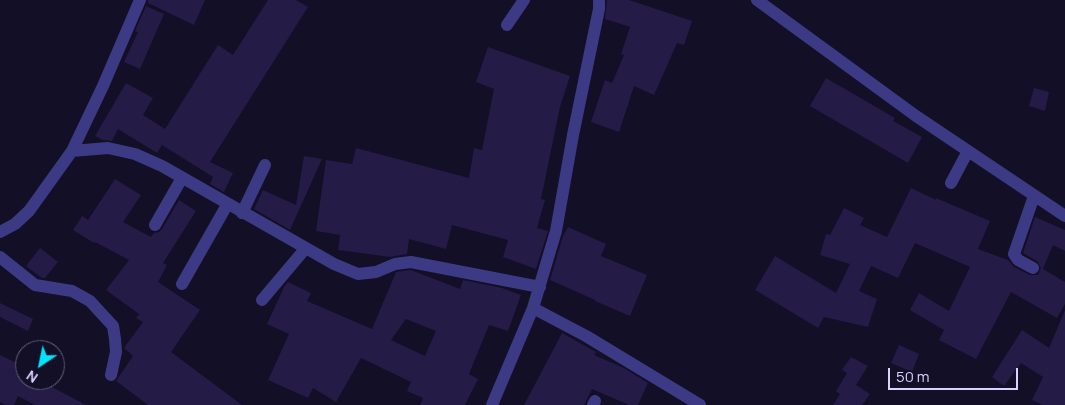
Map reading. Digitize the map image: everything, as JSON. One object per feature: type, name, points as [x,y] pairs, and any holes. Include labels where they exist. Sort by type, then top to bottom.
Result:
[{"type":"street","points":[[0,232],[15,224],[28,211],[72,151],[103,86],[140,0]]},
{"type":"street","points":[[507,25],[524,0]]},
{"type":"street","points":[[492,405],[533,308],[556,231],[599,0]]},
{"type":"street","points":[[757,0],[908,110],[1065,216]]},
{"type":"street","points":[[72,151],[108,148],[135,154],[162,166],[305,249],[358,274],[376,272],[395,264],[411,262],[540,287]]},
{"type":"street","points":[[951,183],[968,151]]},
{"type":"street","points":[[242,213],[265,165]]},
{"type":"street","points":[[155,226],[182,178]]},
{"type":"street","points":[[1033,268],[1018,260],[1014,254],[1034,196]]},
{"type":"street","points":[[182,284],[227,205]]},
{"type":"street","points":[[262,300],[305,249]]},
{"type":"street","points":[[0,257],[35,285],[72,291],[90,301],[113,326],[116,352],[111,375]]},
{"type":"street","points":[[533,308],[586,336],[700,405]]},
{"type":"building","points":[[148,0],[205,0],[194,25],[148,3]]},
{"type":"building","points":[[268,0],[296,0],[308,7],[210,162],[233,173],[224,192],[210,184],[213,177],[162,145],[157,153],[118,129],[112,141],[103,140],[95,136],[126,83],[153,98],[143,115],[165,129],[218,45],[233,55]]},
{"type":"building","points":[[607,0],[629,0],[692,21],[684,45],[677,43],[654,95],[634,86],[619,132],[591,122],[605,80],[612,83],[624,55],[621,54],[630,27],[605,19]]},
{"type":"building","points":[[146,6],[164,14],[140,69],[124,62],[138,32],[135,31]]},
{"type":"building","points":[[488,47],[570,76],[560,107],[541,199],[545,200],[537,228],[548,231],[536,269],[503,257],[508,240],[452,225],[446,249],[409,239],[407,254],[390,257],[338,250],[340,235],[316,231],[326,160],[352,164],[356,148],[469,178],[474,148],[482,150],[494,89],[476,82]]},
{"type":"building","points":[[826,78],[895,118],[893,121],[922,137],[908,163],[810,106]]},
{"type":"building","points":[[1034,88],[1049,92],[1045,111],[1029,106]]},
{"type":"building","points":[[304,156],[322,159],[290,230],[254,209],[263,190],[296,205]]},
{"type":"building","points":[[115,179],[141,195],[123,222],[151,237],[162,229],[179,200],[196,211],[163,263],[167,265],[158,282],[200,310],[171,352],[242,405],[148,405],[116,381],[133,356],[124,348],[143,322],[136,318],[139,314],[106,290],[129,260],[94,243],[73,230],[82,216],[88,220]]},
{"type":"building","points":[[911,188],[990,221],[978,249],[1008,260],[1014,267],[1030,275],[1038,275],[1041,268],[1037,261],[1023,253],[1035,217],[1065,230],[1065,251],[1053,245],[1043,269],[1065,282],[1065,304],[1057,318],[1011,292],[976,359],[939,340],[944,330],[910,310],[919,293],[949,311],[970,267],[915,243],[898,278],[871,266],[859,291],[877,299],[868,327],[824,317],[818,328],[755,290],[775,256],[836,293],[850,264],[820,255],[826,234],[830,235],[844,208],[864,218],[860,225],[887,237]]},
{"type":"building","points":[[568,227],[606,244],[601,256],[647,275],[630,316],[550,280],[563,236]]},
{"type":"building","points":[[40,248],[58,262],[45,278],[42,278],[26,266]]},
{"type":"building","points":[[411,270],[460,289],[463,280],[502,288],[521,295],[508,331],[489,325],[469,374],[478,379],[465,405],[420,405],[423,398],[407,391],[411,382],[361,358],[336,402],[313,388],[308,398],[268,380],[289,334],[267,324],[288,282],[311,293],[307,301],[372,329],[396,272]],"holes":[[[406,319],[436,331],[425,356],[391,340]]]},
{"type":"building","points":[[0,303],[33,319],[28,331],[0,317]]},
{"type":"building","points":[[1065,310],[1065,405],[1043,405],[1032,400],[1043,377],[1021,363],[1004,386],[992,377],[1022,330],[1049,348]]},
{"type":"building","points":[[562,333],[596,352],[594,355],[624,368],[648,383],[638,405],[629,405],[592,389],[584,405],[524,405]]},
{"type":"building","points":[[899,345],[919,354],[912,372],[891,363]]},
{"type":"building","points":[[0,355],[15,362],[15,390],[58,390],[86,405],[35,405],[18,396],[14,405],[6,405],[0,402]]},
{"type":"building","points":[[851,357],[868,366],[856,385],[870,394],[862,405],[833,405],[840,394],[836,391],[847,373],[842,370]]}]
